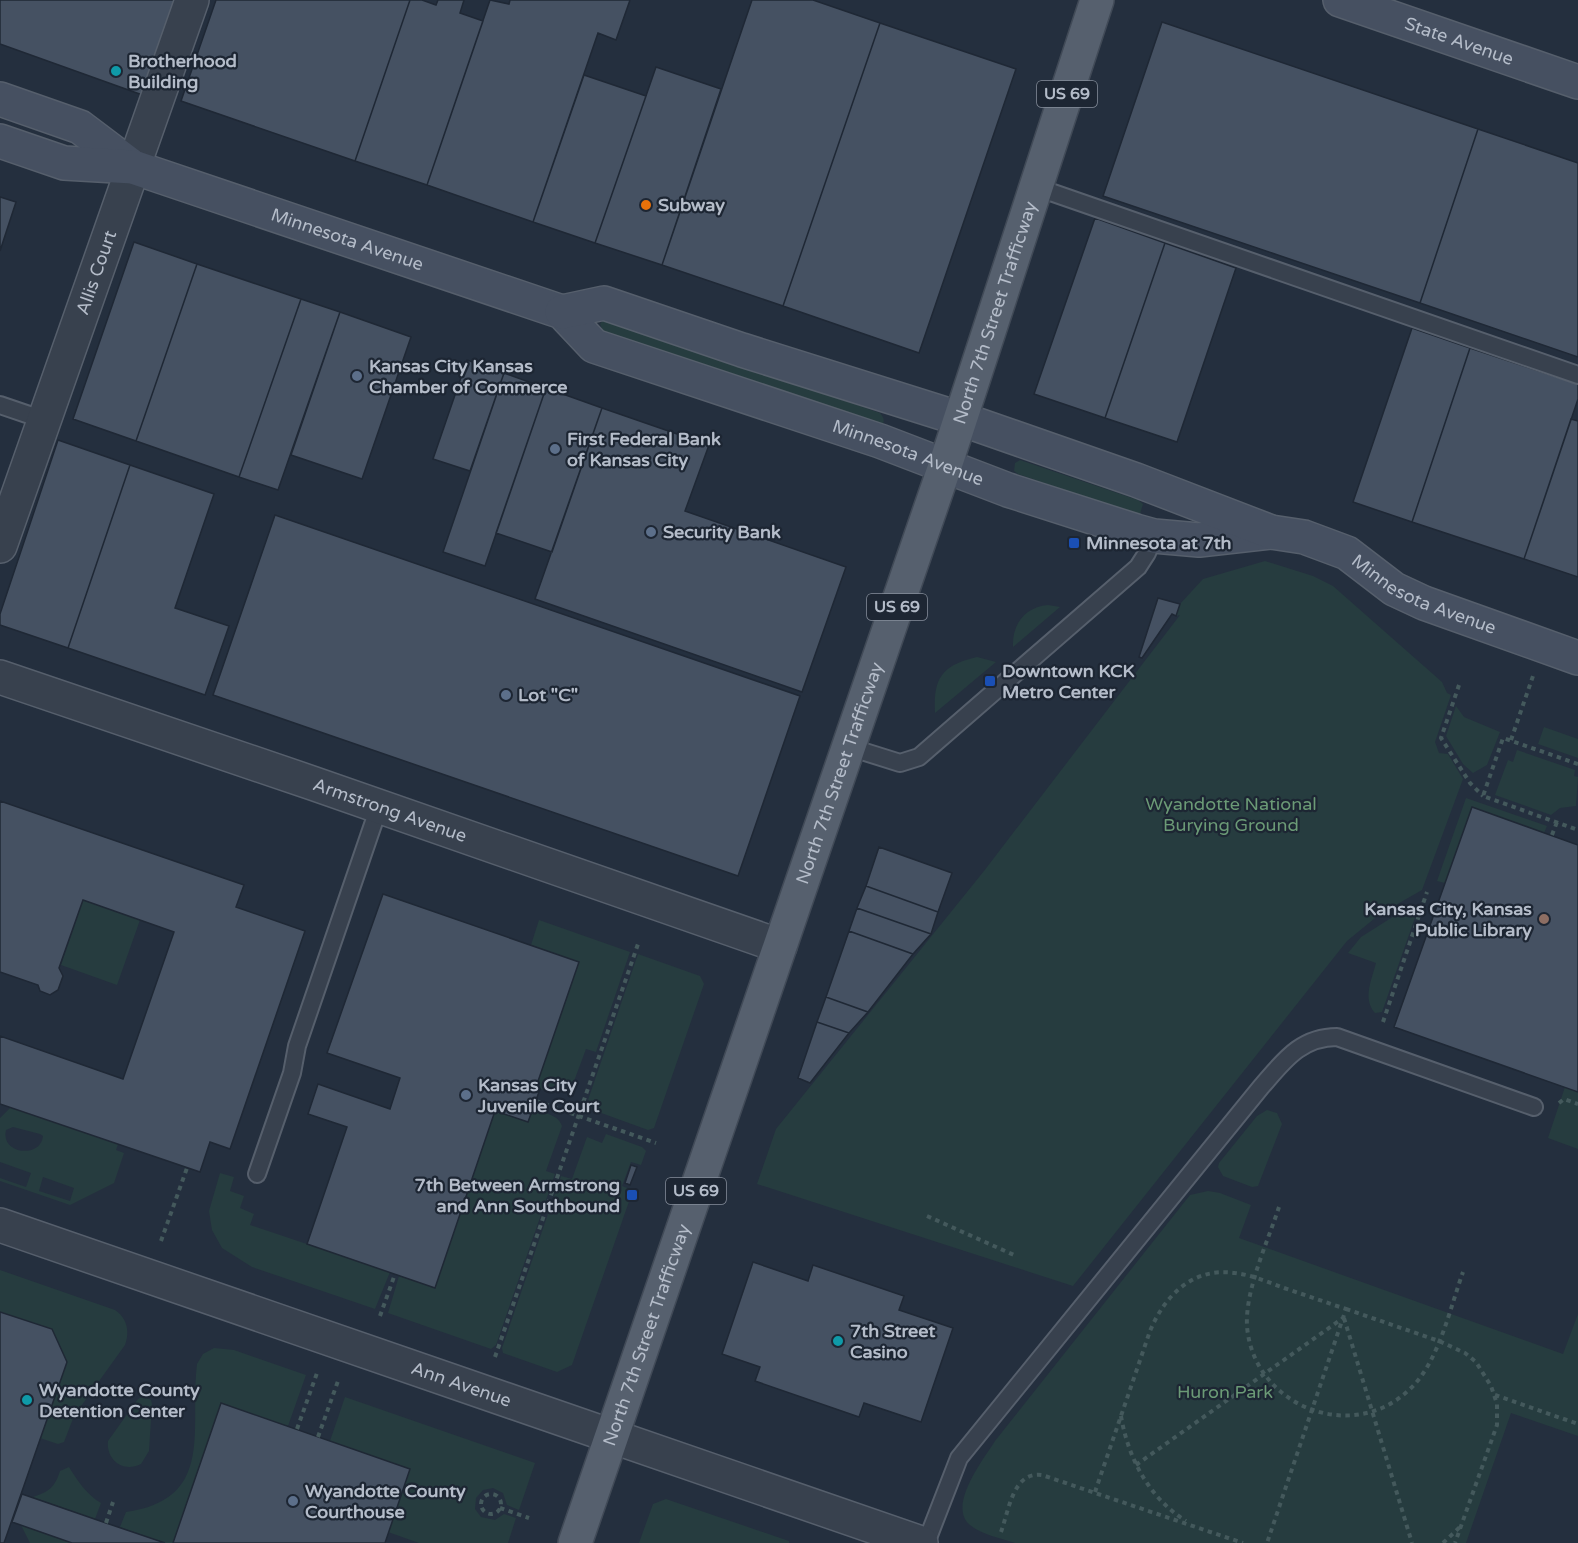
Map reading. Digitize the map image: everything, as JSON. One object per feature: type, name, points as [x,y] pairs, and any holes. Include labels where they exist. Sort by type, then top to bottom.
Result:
[{"type":"main road","name":"North 7th Street Trafficway","points":[[575,1543],[961,419],[1097,0]]},
{"type":"main road","name":"State Avenue","points":[[1340,0],[1578,82]]},
{"type":"main road","name":"Minnesota Avenue","points":[[0,99],[80,127],[133,167]]},
{"type":"main road","name":"Minnesota Avenue","points":[[0,141],[64,163],[133,167],[562,312],[594,346],[880,441],[1008,490],[1154,536],[1199,540],[1271,532]]},
{"type":"main road","name":"Minnesota Avenue","points":[[562,312],[604,303],[742,350],[961,419],[1136,480],[1271,532],[1304,537],[1347,553],[1394,589],[1424,603],[1578,658]]},
{"type":"street","name":"Allis Court","points":[[0,546],[192,0]]},
{"type":"street","name":"Armstrong Avenue","points":[[0,678],[780,946]]},
{"type":"street","name":"Ann Avenue","points":[[0,1226],[921,1543]]},
{"type":"lane","points":[[1036,187],[1578,375]]},
{"type":"lane","points":[[0,405],[44,420]]},
{"type":"lane","points":[[849,747],[900,763],[919,757],[1138,567],[1154,536]]},
{"type":"lane","points":[[257,1174],[292,1073],[297,1046],[379,807]]},
{"type":"lane","points":[[926,1543],[959,1458],[1291,1052],[1322,1037],[1337,1037],[1534,1107]]},
{"type":"path","points":[[1511,740],[1533,674]]},
{"type":"path","points":[[1459,685],[1441,738],[1470,783],[1483,796],[1577,829],[1578,823]]},
{"type":"path","points":[[1483,796],[1503,738],[1578,764]]},
{"type":"path","points":[[1552,836],[1557,822]]},
{"type":"path","points":[[1383,1022],[1427,892]]},
{"type":"path","points":[[495,1356],[638,944]]},
{"type":"path","points":[[1559,1103],[1564,1099],[1578,1104]]},
{"type":"path","points":[[536,1101],[656,1143]]},
{"type":"path","points":[[161,1241],[186,1168]]},
{"type":"path","points":[[1279,1207],[1250,1293],[1247,1324],[1252,1352],[1264,1374],[1285,1396],[1313,1410],[1337,1415],[1372,1412],[1396,1401],[1413,1386],[1428,1366],[1439,1341],[1463,1272]]},
{"type":"path","points":[[927,1216],[1014,1255]]},
{"type":"path","points":[[1095,1492],[1150,1331],[1162,1308],[1170,1297],[1189,1281],[1206,1275],[1235,1273],[1255,1277],[1439,1341],[1457,1348],[1476,1362],[1495,1395],[1497,1425],[1455,1543]]},
{"type":"path","points":[[380,1316],[395,1274]]},
{"type":"path","points":[[1267,1543],[1346,1309]]},
{"type":"path","points":[[1136,1465],[1344,1318]]},
{"type":"path","points":[[1344,1318],[1412,1543]]},
{"type":"path","points":[[297,1429],[316,1373]]},
{"type":"path","points":[[318,1437],[338,1381]]},
{"type":"path","points":[[1495,1395],[1578,1424]]},
{"type":"path","points":[[1121,1416],[1124,1432],[1136,1465],[1169,1511],[1193,1526]]},
{"type":"path","points":[[1001,1532],[1015,1489],[1029,1475],[1042,1475],[1243,1543]]},
{"type":"path","points":[[495,1494],[500,1499],[500,1508],[497,1513],[486,1514],[481,1509],[480,1503],[485,1495],[495,1494]]},
{"type":"path","points":[[106,1522],[113,1502]]},
{"type":"path","points":[[500,1508],[529,1518]]},
{"type":"path","points":[[1443,1543],[1460,1527]]},
{"type":"green space","points":[[604,319],[880,413],[884,419],[883,424],[882,426],[604,333],[600,324]]},
{"type":"green space","points":[[1020,460],[1138,500],[1143,504],[1140,514],[1136,515],[1018,474],[1014,471],[1015,463]]},
{"type":"green space","name":"Wyandotte National Burying Ground","points":[[1265,561],[1313,576],[1333,586],[1442,682],[1447,693],[1451,695],[1435,742],[1439,753],[1448,754],[1463,779],[1422,890],[1380,914],[1347,941],[1073,1286],[757,1184],[776,1129],[984,871],[1180,615],[1176,616],[1180,604],[1203,579]]},
{"type":"green space","points":[[1048,605],[1060,607],[1013,647],[1015,631],[1022,618],[1033,609]]},
{"type":"green space","points":[[977,657],[996,662],[935,713],[936,690],[942,674],[956,664]]},
{"type":"green space","points":[[1456,706],[1464,717],[1500,732],[1487,765],[1473,773],[1463,764],[1446,736]]},
{"type":"green space","points":[[1544,727],[1578,739],[1578,758],[1538,744]]},
{"type":"green space","points":[[1517,750],[1575,770],[1574,776],[1578,777],[1576,806],[1560,808],[1551,815],[1495,795],[1508,760],[1513,762]]},
{"type":"green space","points":[[1466,798],[1547,826],[1544,833],[1472,807],[1445,883],[1437,881]]},
{"type":"green space","points":[[83,900],[140,920],[117,985],[61,965]]},
{"type":"green space","points":[[1410,906],[1418,909],[1382,1012],[1375,1013],[1369,1002],[1369,995],[1370,982],[1376,963],[1348,953],[1361,937]]},
{"type":"green space","points":[[539,920],[630,952],[596,1052],[586,1049],[570,1092],[553,1087],[550,1093],[536,1087],[579,962],[531,945]]},
{"type":"green space","points":[[638,954],[700,976],[704,984],[654,1128],[648,1130],[593,1110],[588,1100]]},
{"type":"green space","points":[[1565,1087],[1578,1092],[1578,1149],[1548,1138]]},
{"type":"green space","points":[[11,1107],[118,1144],[116,1150],[124,1153],[114,1183],[70,1205],[0,1181],[0,1178],[26,1187],[31,1173],[0,1162],[0,1118]],"holes":[[[13,1127],[40,1134],[43,1136],[41,1143],[29,1151],[15,1149],[6,1138],[6,1130]],[[43,1177],[74,1188],[70,1201],[39,1191]]]},
{"type":"green space","points":[[533,1109],[554,1116],[562,1126],[546,1171],[555,1174],[496,1345],[491,1349],[388,1313],[399,1276],[435,1288],[495,1111],[528,1122]]},
{"type":"green space","points":[[1267,1110],[1277,1113],[1282,1124],[1258,1186],[1252,1187],[1223,1176],[1218,1167],[1219,1163],[1257,1116]]},
{"type":"green space","points":[[606,1134],[642,1147],[646,1151],[641,1165],[631,1162],[622,1186],[633,1190],[572,1365],[557,1372],[503,1353],[502,1348],[561,1176],[572,1179],[587,1137],[602,1143]]},
{"type":"green space","points":[[220,1173],[234,1177],[230,1191],[244,1196],[240,1208],[254,1214],[250,1225],[390,1272],[375,1309],[252,1267],[222,1248],[212,1230],[209,1211]]},
{"type":"green space","name":"Huron Park","points":[[1208,1191],[1220,1193],[1251,1205],[1239,1238],[1563,1354],[1578,1314],[1578,1436],[1511,1413],[1466,1543],[1015,1543],[986,1534],[970,1525],[964,1517],[965,1495],[969,1483],[995,1441],[1190,1195]]},
{"type":"green space","points":[[0,1270],[115,1310],[125,1321],[127,1335],[125,1345],[74,1416],[64,1442],[58,1444],[40,1438],[67,1362],[52,1329],[0,1312]]},
{"type":"green space","points":[[214,1348],[234,1350],[306,1375],[288,1426],[222,1404],[173,1543],[165,1543],[120,1527],[126,1512],[155,1505],[174,1493],[186,1477],[195,1436],[197,1364],[203,1354]]},
{"type":"green space","points":[[144,1396],[151,1400],[152,1404],[149,1451],[141,1464],[122,1466],[110,1454],[108,1441],[138,1399]]},
{"type":"green space","points":[[345,1397],[535,1463],[519,1510],[507,1505],[503,1493],[493,1488],[483,1490],[476,1498],[475,1509],[481,1517],[495,1520],[504,1514],[516,1518],[508,1543],[419,1543],[388,1532],[410,1469],[330,1441]]},
{"type":"green space","points":[[69,1467],[87,1492],[101,1503],[95,1519],[33,1497],[51,1488],[60,1471]]},
{"type":"green space","points":[[666,1499],[789,1541],[789,1543],[639,1543],[653,1504]]},
{"type":"green space","points":[[21,1525],[72,1543],[30,1543]]},
{"type":"building","name":"Brotherhood Building","points":[[0,0],[182,0],[148,97],[0,44]]},
{"type":"building","points":[[216,0],[410,0],[355,161],[181,101]]},
{"type":"building","points":[[410,0],[422,0],[436,5],[438,0],[464,0],[460,13],[483,21],[427,185],[355,161]]},
{"type":"building","points":[[490,0],[509,4],[510,0],[630,0],[616,40],[598,33],[533,222],[427,185]]},
{"type":"building","points":[[752,0],[813,0],[880,23],[783,306],[662,265]]},
{"type":"building","points":[[1162,22],[1478,129],[1420,303],[1103,196]]},
{"type":"building","points":[[880,23],[1016,69],[919,353],[783,306]]},
{"type":"building","points":[[656,67],[721,89],[662,265],[595,243]]},
{"type":"building","points":[[584,75],[646,96],[595,243],[533,222]]},
{"type":"building","points":[[1478,129],[1578,163],[1578,357],[1420,303]]},
{"type":"building","points":[[0,197],[16,202],[0,251]]},
{"type":"building","points":[[1095,218],[1165,243],[1105,418],[1034,394]]},
{"type":"building","points":[[134,242],[197,264],[136,441],[73,419]]},
{"type":"building","points":[[1165,243],[1236,268],[1177,442],[1105,418]]},
{"type":"building","points":[[197,264],[301,299],[239,477],[136,441]]},
{"type":"building","points":[[301,299],[340,312],[278,490],[239,477]]},
{"type":"building","points":[[340,312],[411,337],[362,479],[291,455]]},
{"type":"building","points":[[1412,328],[1470,348],[1412,522],[1353,502]]},
{"type":"building","points":[[1470,348],[1578,384],[1578,399],[1524,559],[1412,522]]},
{"type":"building","points":[[467,360],[504,373],[470,471],[433,459]]},
{"type":"building","points":[[504,373],[546,388],[485,566],[443,552]]},
{"type":"building","points":[[546,388],[602,408],[552,552],[496,533]]},
{"type":"building","name":"Security Bank","points":[[602,408],[709,445],[685,511],[846,567],[802,692],[535,599]]},
{"type":"building","points":[[1571,419],[1578,421],[1578,577],[1524,559]]},
{"type":"building","points":[[58,440],[130,465],[68,648],[0,625],[0,614]]},
{"type":"building","points":[[130,465],[214,494],[175,608],[229,626],[205,695],[68,648]]},
{"type":"building","name":"Lot \"C\"","points":[[275,515],[800,696],[738,876],[213,695]]},
{"type":"building","points":[[1158,598],[1180,604],[1176,616],[1172,614],[1142,658],[1139,657]]},
{"type":"building","points":[[0,801],[244,885],[236,907],[305,931],[230,1149],[210,1142],[200,1172],[0,1104],[0,1036],[123,1079],[174,932],[83,900],[59,968],[63,976],[58,990],[50,995],[40,991],[38,985],[0,972]]},
{"type":"building","points":[[1472,807],[1578,845],[1578,1092],[1394,1027]]},
{"type":"building","points":[[879,847],[952,873],[938,912],[866,886]]},
{"type":"building","points":[[866,886],[938,912],[931,934],[857,908]]},
{"type":"building","name":"Kansas City Juvenile Court","points":[[383,894],[579,962],[536,1087],[540,1089],[528,1122],[495,1111],[435,1288],[307,1244],[347,1127],[308,1114],[318,1084],[390,1109],[400,1078],[327,1053]]},
{"type":"building","points":[[857,908],[931,934],[913,954],[849,931]]},
{"type":"building","points":[[849,931],[913,954],[868,1012],[826,997]]},
{"type":"building","points":[[826,997],[868,1012],[849,1033],[817,1022]]},
{"type":"building","points":[[817,1022],[849,1033],[810,1083],[798,1078]]},
{"type":"building","points":[[631,1165],[637,1167],[630,1185],[625,1183]]},
{"type":"building","name":"7th Street Casino","points":[[753,1262],[808,1281],[813,1265],[904,1296],[899,1310],[953,1328],[921,1422],[864,1403],[859,1417],[755,1381],[760,1367],[722,1354]]},
{"type":"building","name":"Wyandotte County Detention Center","points":[[0,1312],[52,1329],[67,1362],[4,1543],[0,1543]]},
{"type":"building","name":"Wyandotte County Courthouse","points":[[221,1403],[410,1469],[385,1543],[173,1543]]},
{"type":"building","points":[[22,1494],[165,1543],[72,1543],[12,1522]]},
{"type":"place","name":"Brotherhood Building","points":[[116,71]]},
{"type":"place","name":"Subway","points":[[646,205]]},
{"type":"place","name":"Kansas City Kansas Chamber of Commerce","points":[[357,376]]},
{"type":"place","name":"First Federal Bank of Kansas City","points":[[555,449]]},
{"type":"place","name":"Security Bank","points":[[651,532]]},
{"type":"place","name":"Minnesota at 7th","points":[[1074,543]]},
{"type":"place","name":"Downtown KCK Metro Center","points":[[990,681]]},
{"type":"place","name":"Lot \"C\"","points":[[506,695]]},
{"type":"place","name":"Kansas City, Kansas Public Library","points":[[1544,919]]},
{"type":"place","name":"Kansas City Juvenile Court","points":[[466,1095]]},
{"type":"place","name":"7th Between Armstrong and Ann Southbound","points":[[632,1195]]},
{"type":"place","name":"7th Street Casino","points":[[838,1341]]},
{"type":"place","name":"Wyandotte County Detention Center","points":[[27,1400]]},
{"type":"place","name":"Wyandotte County Courthouse","points":[[293,1501]]}]
